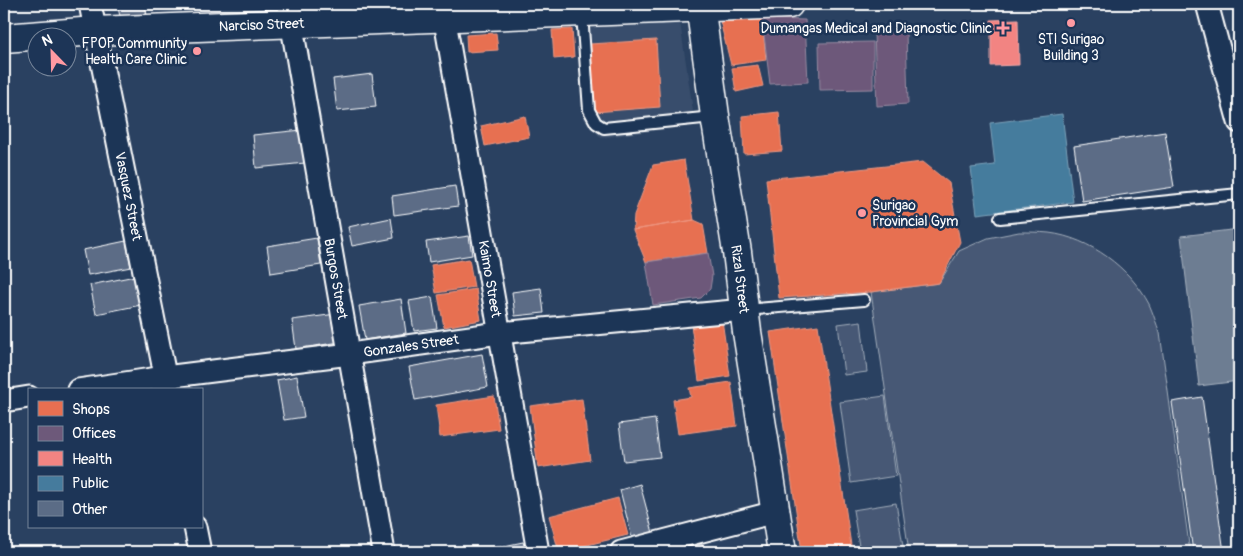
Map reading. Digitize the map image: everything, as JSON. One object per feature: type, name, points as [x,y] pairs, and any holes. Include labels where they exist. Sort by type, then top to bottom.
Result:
[{"type":"street","name":"Vasquez Street","points":[[90,4],[167,383]]},
{"type":"street","name":"Narciso Street","points":[[4,38],[290,14],[443,10],[582,13],[700,5],[789,4]]},
{"type":"street","points":[[1207,4],[1239,122]]},
{"type":"street","name":"Rizal Street","points":[[700,5],[744,310],[782,552]]},
{"type":"street","name":"Kaimo Street","points":[[443,10],[538,552]]},
{"type":"street","name":"Burgos Street","points":[[290,14],[384,552]]},
{"type":"street","name":"Gonzales Street","points":[[103,388],[167,383],[350,354],[499,334],[744,310]]},
{"type":"street","points":[[4,401],[28,397]]},
{"type":"street","points":[[621,552],[775,512]]},
{"type":"street","points":[[195,528],[200,552]]},
{"type":"lane","points":[[582,13],[589,110],[596,123],[604,128],[715,116]]},
{"type":"lane","points":[[1000,218],[1239,194]]},
{"type":"lane","points":[[744,310],[864,300]]},
{"type":"shaded area","points":[[680,23],[695,125],[601,138],[584,119],[578,27]]},
{"type":"shaded area","points":[[1239,229],[1239,381],[1199,386],[1181,236]]},
{"type":"shaded area","points":[[1019,232],[1038,232],[1064,236],[1094,248],[1120,267],[1131,278],[1149,304],[1160,333],[1190,552],[909,552],[871,292],[939,283],[959,251],[988,238]]},
{"type":"shaded area","points":[[861,321],[867,372],[844,375],[838,324]]},
{"type":"shaded area","points":[[885,396],[896,476],[851,483],[840,402]]},
{"type":"shaded area","points":[[896,503],[904,552],[860,552],[853,510]]},
{"type":"building: Shops","points":[[762,19],[766,60],[731,65],[720,21]]},
{"type":"building: Shops","points":[[572,29],[574,57],[554,59],[552,30]]},
{"type":"building: Shops","points":[[496,33],[498,50],[467,52],[466,35]]},
{"type":"building: Shops","points":[[656,40],[660,107],[594,112],[590,44]]},
{"type":"building: Shops","points":[[758,65],[763,86],[736,92],[732,68]]},
{"type":"building: Shops","points":[[779,112],[782,151],[744,154],[742,116]]},
{"type":"building: Shops","points":[[525,116],[529,137],[485,146],[481,126]]},
{"type":"building: Shops","points":[[684,160],[694,220],[633,230],[634,215],[653,165]]},
{"type":"building: Shops","name":"Surigao Provincial Gym","points":[[923,162],[949,183],[960,242],[939,283],[871,292],[779,298],[766,179]]},
{"type":"building: Shops","points":[[694,220],[703,224],[708,253],[646,262],[633,230]]},
{"type":"building: Shops","points":[[469,259],[474,287],[436,293],[431,265]]},
{"type":"building: Shops","points":[[476,289],[481,320],[444,327],[438,295]]},
{"type":"building: Shops","points":[[722,320],[730,376],[699,381],[691,325]]},
{"type":"building: Shops","points":[[818,325],[852,552],[802,552],[770,332]]},
{"type":"building: Shops","points":[[731,382],[737,426],[678,434],[673,400],[691,397],[689,388]]},
{"type":"building: Shops","points":[[494,396],[499,429],[440,437],[436,405]]},
{"type":"building: Shops","points":[[582,399],[590,460],[538,468],[530,406]]},
{"type":"building: Shops","points":[[618,498],[628,535],[559,552],[549,516]]},
{"type":"building: Offices","points":[[762,19],[805,20],[808,82],[770,84]]},
{"type":"building: Offices","points":[[906,32],[908,104],[877,106],[874,33]]},
{"type":"building: Offices","points":[[873,42],[873,89],[820,90],[819,43]]},
{"type":"building: Offices","points":[[708,253],[712,276],[710,289],[701,298],[653,305],[646,262]]},
{"type":"building: Health","points":[[1018,19],[1019,65],[991,66],[991,20]]},
{"type":"building: Public","points":[[1062,114],[1073,202],[977,214],[971,168],[995,165],[990,123]]},
{"type":"building: Other","points":[[117,4],[145,4],[147,16],[121,20]]},
{"type":"building: Other","points":[[372,4],[389,4],[390,8],[373,12]]},
{"type":"building: Other","points":[[372,74],[376,107],[337,111],[333,79]]},
{"type":"building: Other","points":[[302,130],[305,163],[256,168],[253,135]]},
{"type":"building: Other","points":[[1165,132],[1174,187],[1082,201],[1074,146]]},
{"type":"building: Other","points":[[455,186],[458,206],[394,215],[392,196]]},
{"type":"building: Other","points":[[391,218],[394,238],[352,246],[348,227]]},
{"type":"building: Other","points":[[469,236],[472,255],[429,262],[426,242]]},
{"type":"building: Other","points":[[317,238],[321,265],[271,273],[267,246]]},
{"type":"building: Other","points":[[126,241],[131,267],[88,275],[83,250]]},
{"type":"building: Other","points":[[135,276],[141,305],[96,314],[90,285]]},
{"type":"building: Other","points":[[541,288],[544,313],[515,316],[512,292]]},
{"type":"building: Other","points":[[432,297],[437,328],[414,331],[409,301]]},
{"type":"building: Other","points":[[401,299],[406,333],[365,340],[359,306]]},
{"type":"building: Other","points":[[336,314],[340,342],[296,349],[292,320]]},
{"type":"building: Other","points":[[482,354],[488,387],[415,400],[409,367]]},
{"type":"building: Other","points":[[297,376],[304,417],[284,420],[277,380]]},
{"type":"building: Other","points":[[1202,397],[1224,552],[1193,552],[1172,402]]},
{"type":"building: Other","points":[[655,419],[660,457],[624,461],[619,424]]},
{"type":"building: Other","points":[[640,484],[653,533],[632,538],[620,490]]},
{"type":"building: Other","points":[[523,542],[526,552],[480,552],[480,551]]},
{"type":"building: Other","points":[[702,544],[704,552],[676,552],[676,549]]},
{"type":"place","name":"STI Surigao Building 3","points":[[1071,23]]},
{"type":"place","name":"Dumangas Medical and Diagnostic Clinic","points":[[1003,28]]},
{"type":"place","name":"FPOP Community Health Care Clinic","points":[[197,51]]},
{"type":"place","name":"Surigao Provincial Gym","points":[[862,213]]}]
